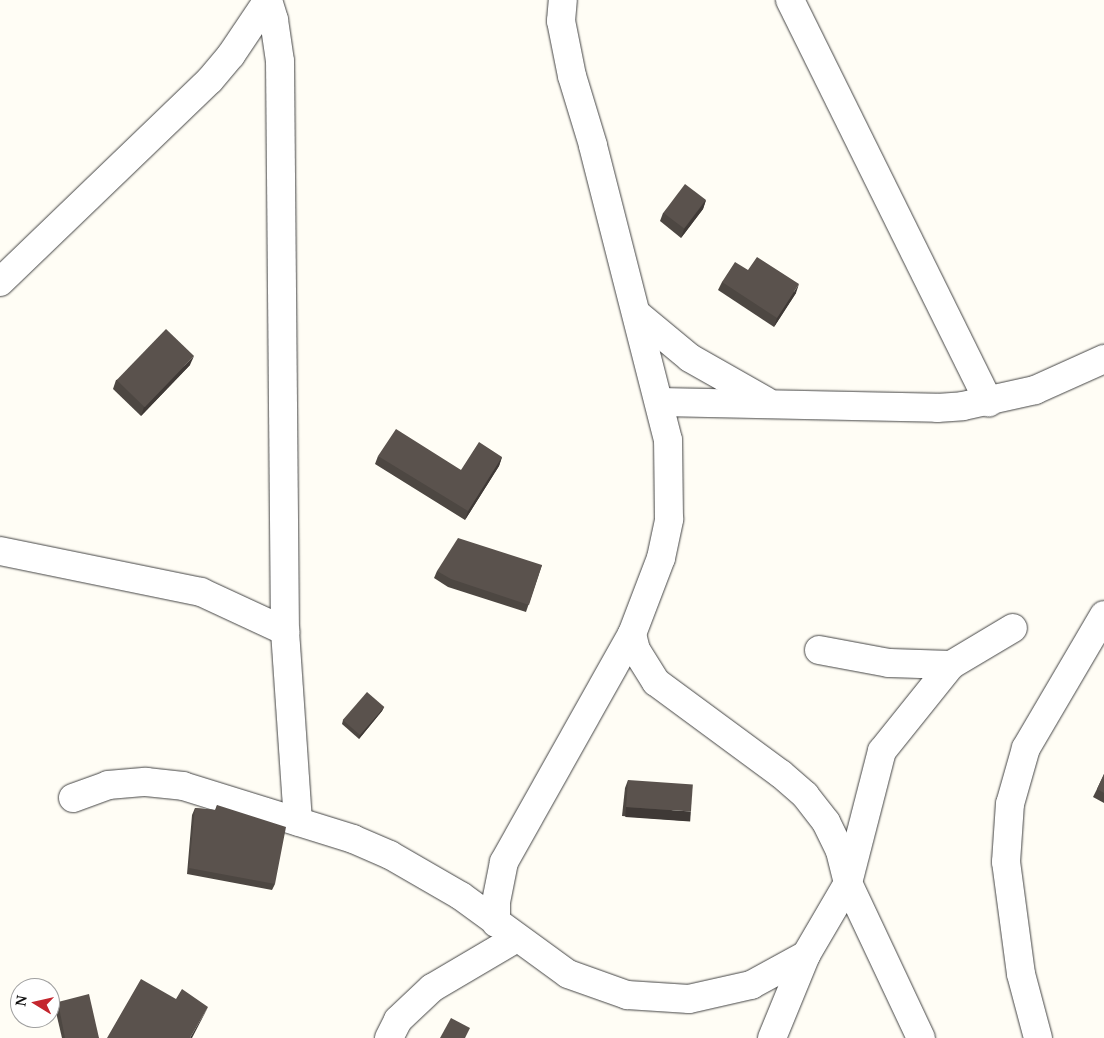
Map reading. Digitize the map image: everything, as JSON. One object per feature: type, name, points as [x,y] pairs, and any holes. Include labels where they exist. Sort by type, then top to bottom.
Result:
[{"type":"street","points":[[0,282],[210,80],[231,55],[268,0]]},
{"type":"street","points":[[268,0],[274,20],[280,61],[285,631],[298,822]]},
{"type":"street","points":[[507,931],[500,881],[512,845],[632,634],[661,558],[669,519],[668,440],[637,314],[572,76],[562,21],[563,0]]},
{"type":"street","points":[[790,0],[989,402]]},
{"type":"street","points":[[637,314],[690,358],[772,404]]},
{"type":"street","points":[[660,402],[937,408],[989,402],[1034,390],[1104,359]]},
{"type":"street","points":[[0,551],[201,592],[285,631]]},
{"type":"street","points":[[1038,1038],[1023,981],[1006,862],[1010,804],[1026,748],[1104,615]]},
{"type":"street","points":[[772,1038],[806,955],[848,883],[882,751],[951,665],[1013,628]]},
{"type":"street","points":[[632,634],[642,662],[656,682],[805,796],[826,822],[840,851],[848,883],[921,1038]]},
{"type":"street","points":[[819,650],[889,663],[951,665]]},
{"type":"street","points":[[73,798],[108,786],[146,782],[183,786],[353,839],[390,855],[461,896],[507,931],[576,977],[627,995],[690,999],[751,985],[806,955]]},
{"type":"street","points":[[389,1038],[398,1020],[432,988],[507,931]]},
{"type":"building","points":[[685,184],[706,200],[684,228],[663,213]]},
{"type":"building","points":[[757,257],[799,284],[777,318],[722,282],[735,262],[748,270]]},
{"type":"building","points":[[166,329],[194,356],[145,407],[117,380]]},
{"type":"building","points":[[396,429],[461,470],[479,442],[502,457],[468,511],[378,456]]},
{"type":"building","points":[[458,538],[542,565],[529,605],[451,579],[437,571]]},
{"type":"building","points":[[367,692],[384,707],[360,735],[343,720]]},
{"type":"building","points":[[1104,774],[1104,793],[1097,789]]},
{"type":"building","points":[[628,780],[693,785],[691,811],[626,807]]},
{"type":"building","points":[[217,805],[286,827],[275,884],[189,868],[195,808],[216,810]]},
{"type":"building","points":[[141,979],[176,999],[182,989],[208,1007],[190,1038],[107,1038]]},
{"type":"building","points":[[89,994],[99,1038],[65,1038],[60,1001]]},
{"type":"building","points":[[451,1018],[470,1028],[465,1038],[440,1038]]}]
